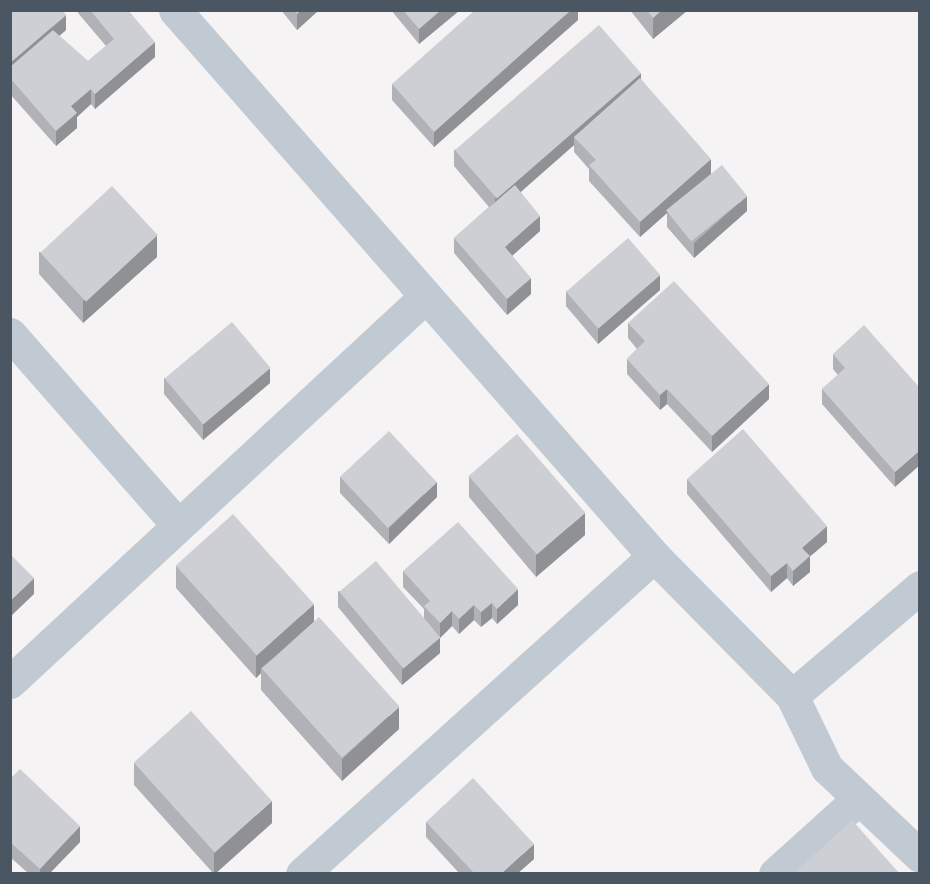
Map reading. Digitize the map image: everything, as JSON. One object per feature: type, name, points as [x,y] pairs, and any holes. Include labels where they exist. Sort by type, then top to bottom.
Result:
[{"type":"street","points":[[175,10],[654,556],[792,696],[827,768],[920,856]]},
{"type":"street","points":[[10,682],[426,296]]},
{"type":"street","points":[[10,334],[178,525]]},
{"type":"street","points":[[302,873],[654,556]]},
{"type":"street","points":[[792,696],[920,587]]},
{"type":"street","points":[[775,873],[858,799]]},
{"type":"building","points":[[10,10],[62,10],[66,15],[10,63]]},
{"type":"building","points":[[90,10],[128,10],[155,42],[95,94],[91,89],[71,106],[77,113],[56,131],[10,78],[10,67],[53,30],[88,61],[114,39]]},
{"type":"building","points":[[403,10],[441,10],[419,29]]},
{"type":"building","points":[[475,10],[571,10],[434,132],[392,84]]},
{"type":"building","points":[[647,10],[662,10],[653,18]]},
{"type":"building","points":[[599,25],[641,73],[497,199],[455,150]]},
{"type":"building","points":[[640,78],[711,159],[640,222],[589,165],[596,160],[574,137]]},
{"type":"building","points":[[722,165],[747,196],[691,241],[666,210]]},
{"type":"building","points":[[515,185],[540,216],[505,247],[531,278],[507,299],[454,238]]},
{"type":"building","points":[[112,186],[158,235],[86,302],[40,253]]},
{"type":"building","points":[[628,238],[660,275],[598,329],[566,292]]},
{"type":"building","points":[[674,281],[769,384],[712,436],[667,389],[660,395],[627,359],[645,341],[628,323]]},
{"type":"building","points":[[232,322],[271,368],[203,425],[165,379]]},
{"type":"building","points":[[864,325],[920,388],[920,450],[895,472],[822,389],[845,368],[833,354]]},
{"type":"building","points":[[743,429],[827,526],[802,548],[810,556],[793,571],[787,563],[771,576],[687,479]]},
{"type":"building","points":[[389,431],[437,482],[388,528],[340,477]]},
{"type":"building","points":[[517,434],[585,512],[537,554],[469,476]]},
{"type":"building","points":[[233,514],[314,604],[257,655],[176,566]]},
{"type":"building","points":[[458,522],[518,589],[497,609],[492,603],[481,612],[474,605],[459,619],[452,611],[440,623],[424,606],[430,601],[403,571]]},
{"type":"building","points":[[10,554],[34,578],[10,601]]},
{"type":"building","points":[[376,561],[440,638],[404,668],[339,592]]},
{"type":"building","points":[[319,617],[399,706],[342,758],[262,669]]},
{"type":"building","points":[[191,711],[272,801],[215,852],[134,763]]},
{"type":"building","points":[[20,769],[80,826],[40,869],[10,842],[10,779]]},
{"type":"building","points":[[473,778],[534,844],[502,873],[474,873],[426,822]]},
{"type":"building","points":[[852,820],[899,873],[795,873]]}]
